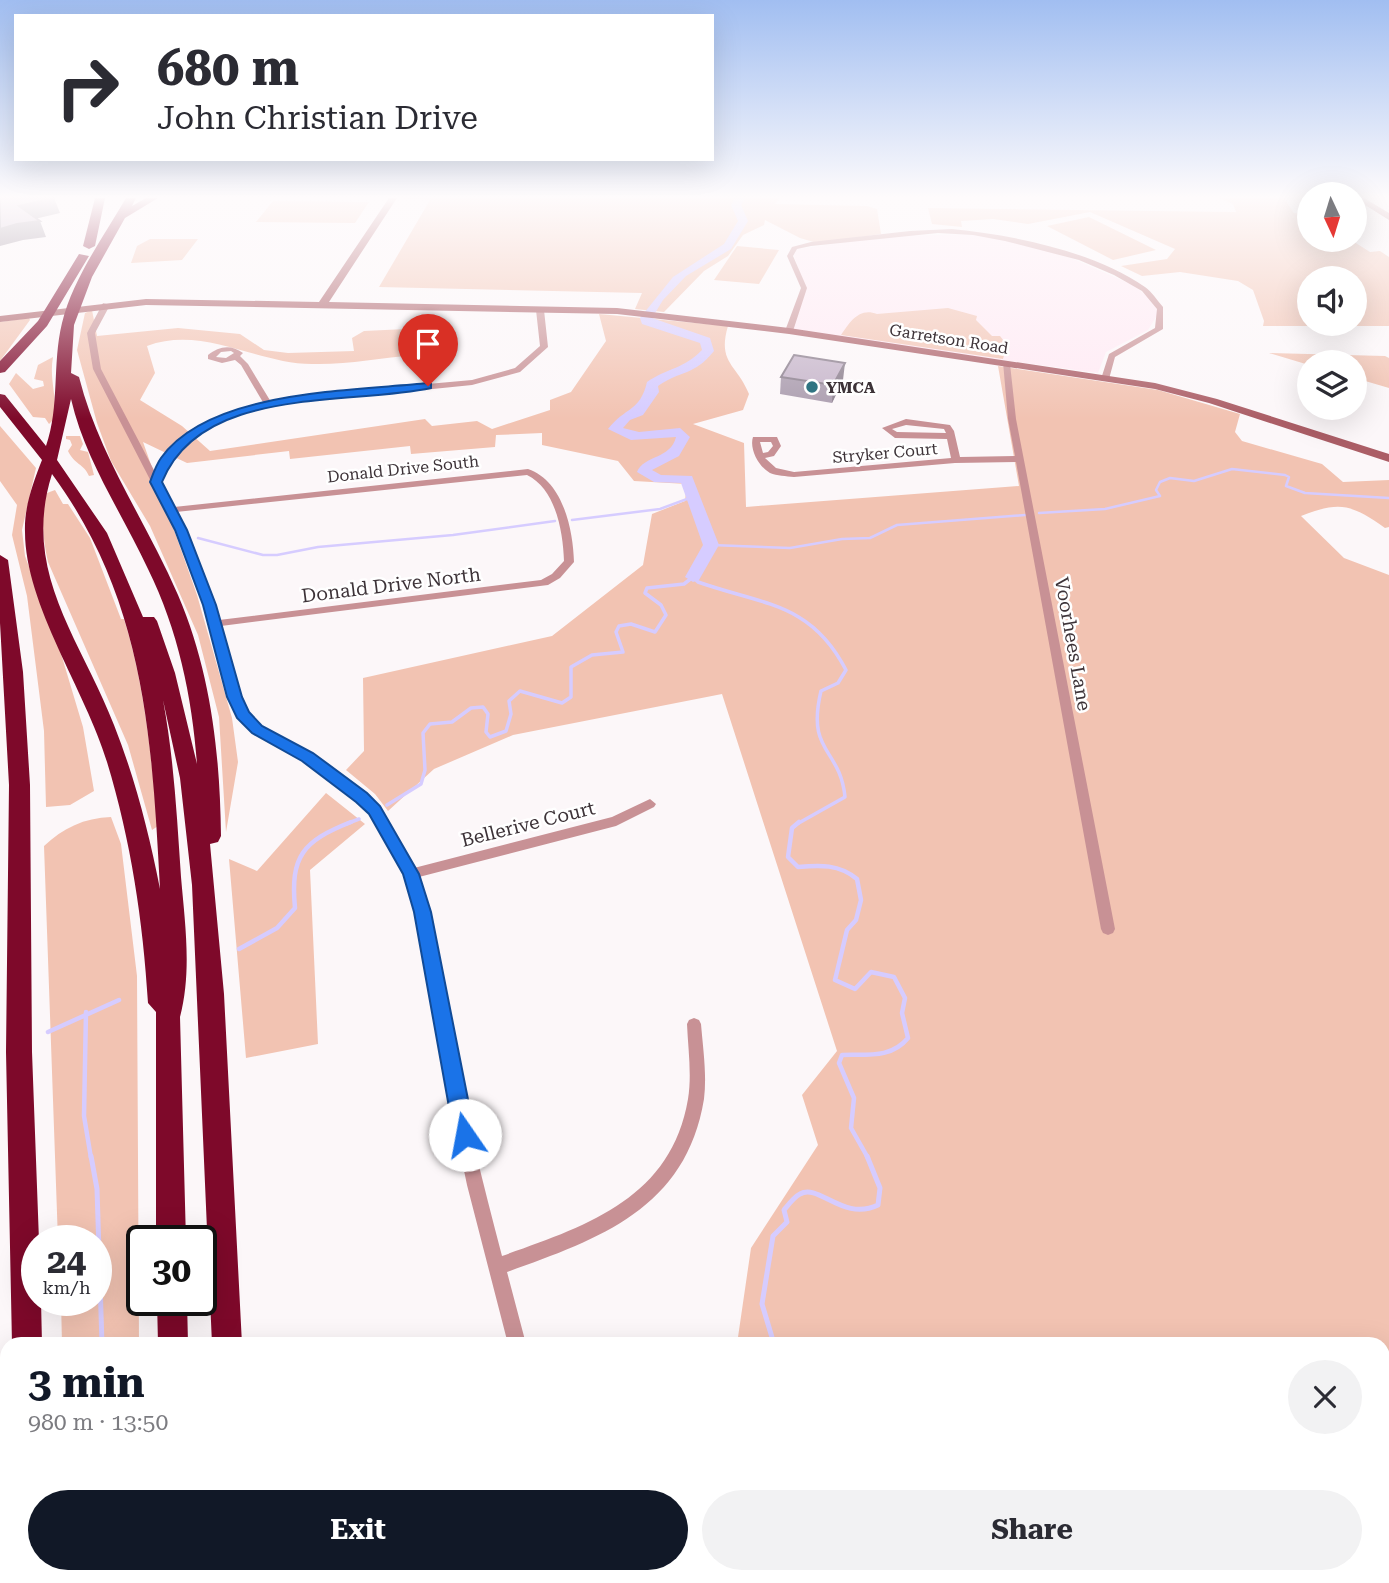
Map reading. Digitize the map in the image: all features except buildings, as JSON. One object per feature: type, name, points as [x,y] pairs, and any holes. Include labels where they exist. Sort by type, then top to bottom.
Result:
[{"type":"highway","points":[[3,371],[43,323],[74,272]]},
{"type":"highway","points":[[90,272],[69,317],[63,410],[40,486],[33,525],[36,558],[127,787],[151,898],[160,1004],[167,1017]]},
{"type":"highway","points":[[3,371],[47,331],[76,288],[83,285]]},
{"type":"highway","points":[[65,352],[90,440],[169,596],[195,680],[211,798],[206,897]]},
{"type":"highway","points":[[0,398],[80,505],[111,556],[143,651],[156,716],[167,814],[172,906],[174,999],[167,1017],[171,1225]]},
{"type":"highway","points":[[111,556],[120,562],[145,614],[175,705],[192,782],[206,897],[227,1337]]},
{"type":"highway","points":[[0,560],[12,659],[18,771],[20,1069],[27,1337]]},
{"type":"highway","points":[[172,1316],[173,1337]]},
{"type":"street","points":[[323,304],[344,272]]},
{"type":"street","points":[[789,331],[803,288],[796,272]]},
{"type":"street","points":[[1105,379],[1112,356],[1159,330],[1163,313],[1156,299],[1138,284],[1114,272]]},
{"type":"street","name":"Garretson Road","points":[[0,319],[146,302],[632,312],[789,331],[1189,394],[1389,458]]},
{"type":"street","points":[[106,305],[92,327],[91,351],[97,369],[184,537],[214,624],[234,697],[243,715],[257,730],[307,757],[362,797],[375,810],[411,874],[422,912],[443,1035],[475,1185],[515,1337]]},
{"type":"street","points":[[156,482],[165,460],[195,432],[225,417],[268,404],[471,382],[509,373],[530,363],[544,347],[540,310]]},
{"type":"street","points":[[236,357],[244,364],[268,404]]},
{"type":"street","name":"Voorhees Lane","points":[[1006,364],[1012,419],[1108,929]]},
{"type":"street","points":[[950,436],[895,435],[886,428],[899,422],[947,427],[950,436],[956,460]]},
{"type":"street","name":"Stryker Court","points":[[761,457],[771,470],[802,474],[956,460],[1020,459]]},
{"type":"street","name":"Donald Drive South","points":[[171,510],[528,472],[538,475],[549,486],[554,497],[569,551],[567,566]]},
{"type":"street","name":"Donald Drive North","points":[[214,624],[544,583],[567,566]]},
{"type":"street","name":"Bellerive Court","points":[[411,874],[616,821],[650,804]]},
{"type":"street","points":[[497,1267],[584,1235],[628,1211],[654,1188],[682,1147],[691,1122],[696,1097],[694,1024]]},
{"type":"shaded area","points":[[388,272],[703,272],[664,312],[635,309],[642,293],[379,287]]},
{"type":"shaded area","points":[[719,272],[766,272],[759,284],[714,280]]},
{"type":"shaded area","points":[[800,272],[1103,272],[1135,286],[1161,309],[1148,330],[1106,352],[1098,373],[789,331],[803,281]]},
{"type":"shaded area","points":[[1133,272],[1297,272],[1297,326],[1263,326],[1264,321],[1253,290],[1238,281],[1180,272],[1142,276]]},
{"type":"shaded area","points":[[1367,272],[1389,272],[1389,326],[1367,326]]},
{"type":"shaded area","points":[[948,308],[977,316],[976,320],[992,336],[1000,336],[1007,345],[1003,359],[841,335],[856,317],[865,312],[877,314]]},
{"type":"shaded area","points":[[92,310],[97,336],[178,328],[240,334],[264,350],[288,353],[354,351],[352,338],[364,331],[406,329],[426,347],[415,355],[312,364],[271,358],[209,342],[168,341],[147,346],[155,373],[140,400],[182,426],[210,451],[425,419],[432,426],[477,421],[492,429],[550,410],[550,400],[571,392],[606,341],[599,314],[728,326],[725,338],[727,356],[749,394],[743,410],[693,424],[744,443],[746,507],[1019,486],[998,366],[1158,390],[1240,414],[1235,432],[1242,441],[1322,464],[1343,482],[1389,480],[1389,527],[1385,528],[1363,514],[1345,507],[1326,508],[1301,516],[1344,558],[1389,575],[1389,1337],[738,1337],[751,1248],[818,1145],[802,1095],[837,1051],[722,694],[513,735],[434,769],[388,811],[375,794],[346,770],[364,751],[363,678],[552,636],[643,565],[652,514],[685,501],[687,484],[634,481],[618,461],[542,445],[542,433],[496,435],[495,447],[411,454],[410,446],[290,459],[289,451],[187,463],[143,442],[197,595],[232,718],[238,762],[226,832],[219,717],[198,635],[150,526],[111,461],[97,423],[77,350],[85,313]]},
{"type":"shaded area","points":[[30,320],[0,361],[0,322]]},
{"type":"shaded area","points":[[1269,353],[1297,354],[1297,361]]},
{"type":"shaded area","points":[[1367,356],[1389,358],[1389,388],[1367,382]]},
{"type":"shaded area","points":[[53,357],[55,418],[49,424],[45,418],[33,417],[9,384],[16,373],[33,389],[44,386],[43,381],[34,379],[38,365]]},
{"type":"shaded area","points":[[0,426],[36,468],[22,530],[25,556],[62,657],[83,727],[94,791],[70,805],[46,807],[44,731],[27,596],[12,535],[17,505],[0,481]]},
{"type":"shaded area","points":[[66,436],[80,436],[83,444],[80,450],[88,452],[94,475],[89,476],[70,455],[68,451],[72,445]]},
{"type":"shaded area","points":[[55,490],[63,504],[68,504],[90,538],[121,619],[124,619],[146,721],[158,826],[152,830],[128,745],[48,562],[43,510],[47,493]]},
{"type":"shaded area","points":[[326,793],[365,824],[310,870],[318,1044],[246,1058],[229,859],[257,871]]},
{"type":"shaded area","points":[[111,817],[121,844],[137,976],[138,1225],[126,1225],[126,1316],[139,1316],[139,1337],[62,1337],[61,1316],[112,1316],[112,1225],[57,1225],[44,846],[74,825]]},
{"type":"waterway","points":[[686,272],[660,298],[646,322],[706,341],[708,351],[692,368],[667,374],[651,385],[653,392],[638,412],[625,417],[615,429],[631,436],[680,432],[683,437],[674,453],[645,468],[644,472],[659,479],[687,479],[711,545],[693,577]]},
{"type":"waterway","points":[[1039,513],[1105,509],[1160,496],[1156,490],[1160,482],[1170,478],[1194,481],[1232,469],[1285,475],[1289,477],[1286,486],[1305,493],[1389,498]]},
{"type":"waterway","points":[[572,520],[660,509],[695,496]]},
{"type":"waterway","points":[[711,545],[790,548],[842,539],[870,538],[897,525],[1025,515]]},
{"type":"waterway","points":[[198,538],[263,555],[277,555],[318,547],[453,535],[555,521]]},
{"type":"waterway","points":[[387,805],[421,784],[425,770],[423,733],[430,724],[452,722],[471,708],[483,707],[488,714],[486,732],[490,737],[506,731],[511,714],[509,701],[520,691],[562,703],[571,697],[571,667],[592,655],[623,652],[616,632],[619,626],[631,624],[655,632],[666,615],[661,605],[645,593],[647,588],[684,584],[693,577],[698,582],[764,602],[801,618],[832,648],[846,670],[838,683],[821,691],[818,712],[821,739],[837,768],[845,797],[797,824]]},
{"type":"waterway","points":[[350,823],[359,819]]},
{"type":"waterway","points":[[799,822],[792,828],[788,857],[798,867],[836,868],[857,879],[861,900],[856,920],[847,930],[835,980],[855,989],[871,972],[894,977],[905,998],[902,1013],[908,1038],[901,1045],[878,1054],[842,1055],[839,1063],[854,1098],[851,1128],[867,1157]]},
{"type":"waterway","points":[[239,949],[277,928],[295,908],[295,875],[303,853],[321,836],[350,823]]},
{"type":"waterway","points":[[86,1015],[119,1000]]},
{"type":"waterway","points":[[48,1032],[86,1015]]},
{"type":"waterway","points":[[86,1015],[84,1116],[91,1158]]},
{"type":"waterway","points":[[91,1156],[97,1189],[102,1337]]},
{"type":"waterway","points":[[772,1337],[762,1304],[773,1236],[787,1222],[784,1210],[798,1195],[807,1192],[854,1209],[878,1205],[880,1188],[867,1157]]},
{"type":"place","name":"YMCA","points":[[812,387]]},
{"type":"route","points":[[428,386],[268,404],[232,415],[195,432],[179,445],[165,460],[156,482],[181,530],[210,605],[234,697],[243,715],[257,730],[307,757],[362,797],[375,810],[411,874],[422,912],[443,1035],[465,1135]]}]
